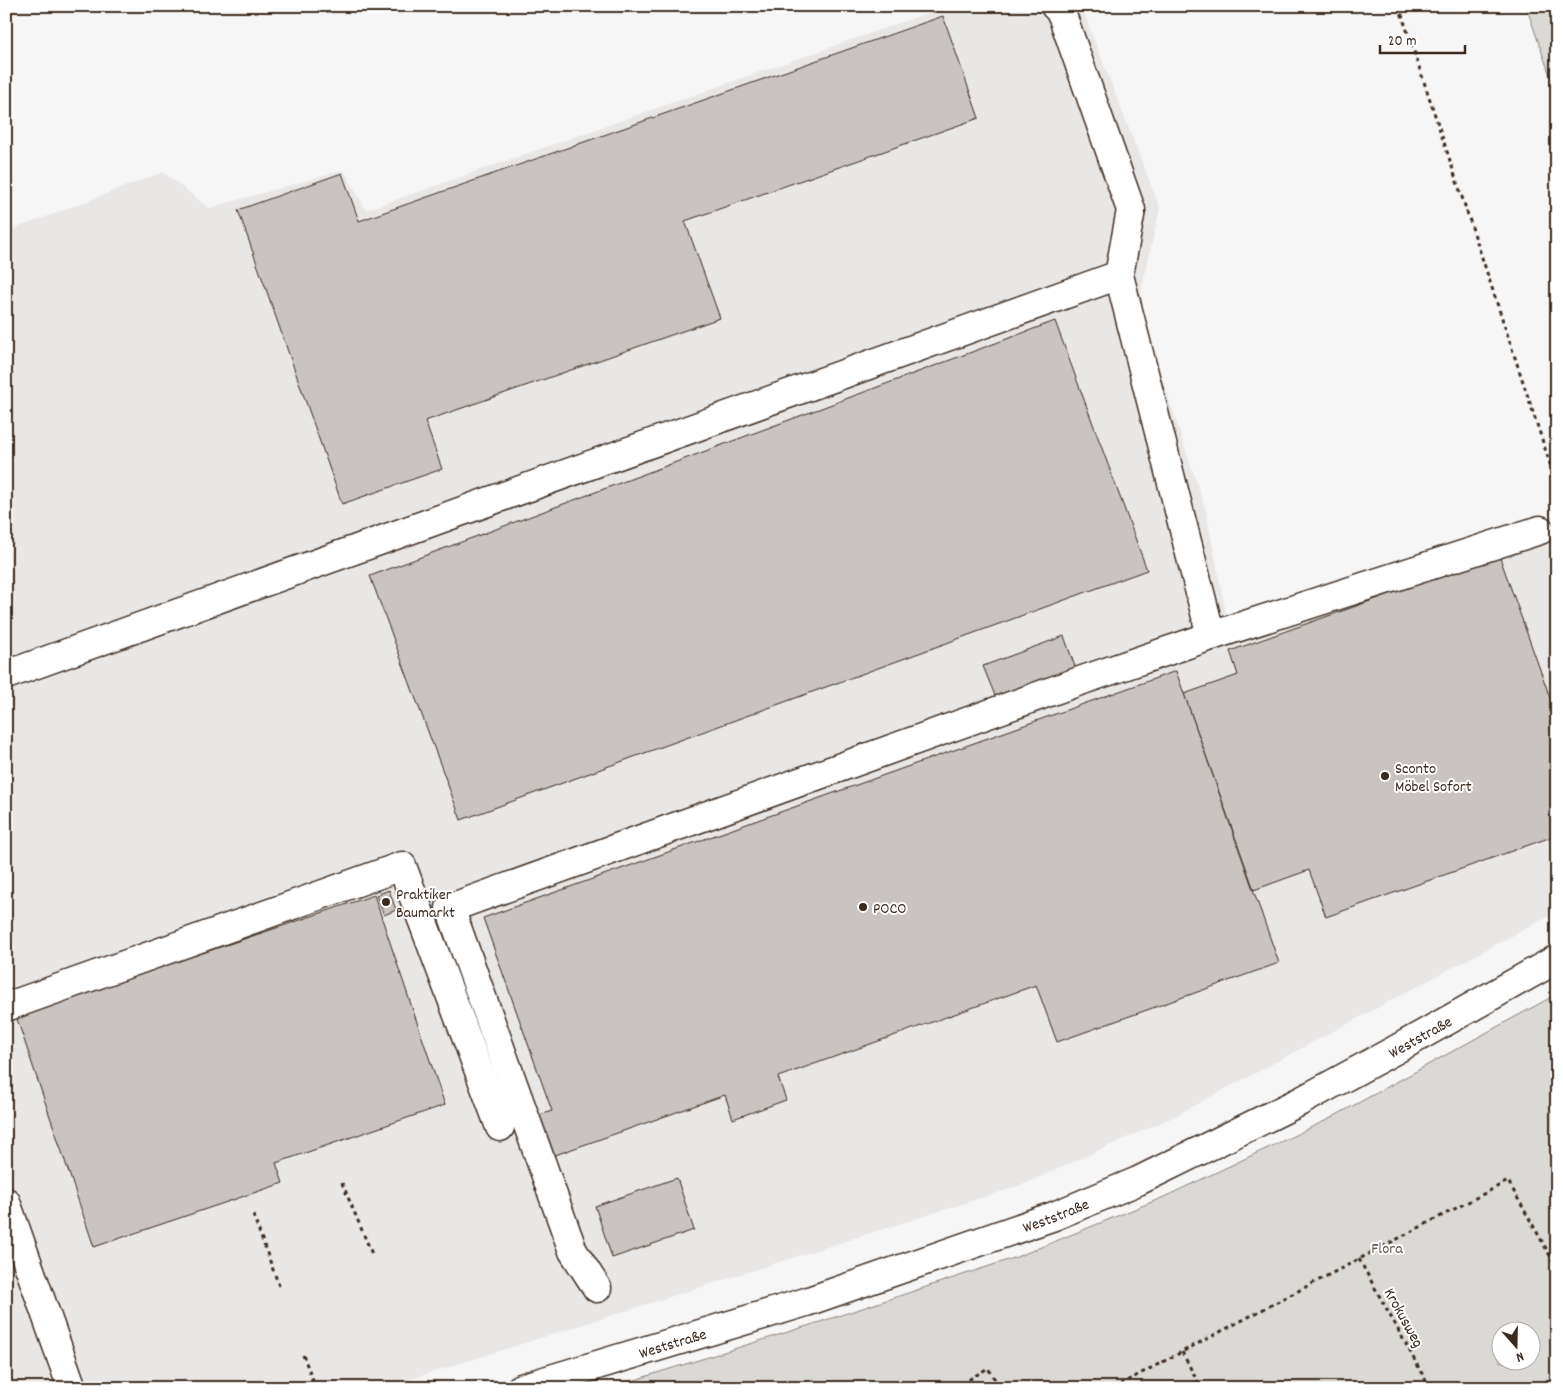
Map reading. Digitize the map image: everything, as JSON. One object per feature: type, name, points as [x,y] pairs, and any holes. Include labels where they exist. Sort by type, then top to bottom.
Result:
[{"type":"street","points":[[1055,6],[1062,12],[1131,210],[1119,275],[1211,636]]},
{"type":"street","points":[[6,675],[1119,275]]},
{"type":"street","points":[[598,1288],[573,1251],[450,908],[1077,682],[1211,636],[1540,530]]},
{"type":"street","points":[[6,1007],[402,866],[500,1127]]},
{"type":"street","name":"Weststraße","points":[[521,1388],[806,1302],[1054,1216],[1138,1181],[1301,1101],[1557,959]]},
{"type":"street","points":[[6,1202],[72,1388]]},
{"type":"path","points":[[1399,6],[1557,484]]},
{"type":"path","points":[[1113,1388],[1508,1181],[1557,1268]]},
{"type":"path","points":[[342,1183],[372,1254]]},
{"type":"path","points":[[253,1215],[279,1286]]},
{"type":"path","name":"Krokusweg","points":[[1359,1259],[1430,1388]]},
{"type":"path","points":[[1182,1352],[1201,1388]]},
{"type":"path","points":[[303,1355],[316,1388]]},
{"type":"path","points":[[955,1388],[988,1368],[1000,1388]]},
{"type":"shaded area","points":[[944,6],[1081,6],[1160,208],[1138,305],[1206,511],[1227,618],[1557,514],[1557,912],[1171,1118],[1022,1185],[383,1388],[6,1388],[6,232],[163,172],[209,208],[344,170],[366,210]]},
{"type":"green space","points":[[1526,6],[1557,6],[1557,96]]},
{"type":"green space","name":"Flora","points":[[1557,994],[1557,1388],[609,1388],[820,1322],[1014,1258],[1164,1197],[1329,1119]]},
{"type":"building","points":[[943,16],[979,118],[685,221],[720,318],[425,421],[442,469],[342,504],[238,210],[342,173],[359,221]]},
{"type":"building","points":[[1055,321],[1147,570],[461,820],[370,576]]},
{"type":"building","name":"Sconto Möbel Sofort","points":[[1499,555],[1557,717],[1557,835],[1326,917],[1309,870],[1254,890],[1184,694],[1238,675],[1230,651]]},
{"type":"building","points":[[1064,636],[1079,678],[1000,708],[983,666]]},
{"type":"building","points":[[1176,671],[1279,963],[1057,1042],[1036,985],[778,1077],[786,1100],[733,1119],[725,1095],[541,1160],[527,1119],[552,1111],[483,918]]},
{"type":"building","name":"Praktiker Baumarkt","points":[[389,890],[396,910],[384,915],[376,895]]},
{"type":"building","points":[[374,895],[445,1105],[276,1163],[283,1183],[94,1247],[16,1016]]},
{"type":"building","points":[[677,1178],[694,1230],[612,1258],[595,1206]]},
{"type":"place","name":"Sconto Möbel Sofort","points":[[1385,776]]},
{"type":"place","name":"Praktiker Baumarkt","points":[[386,902]]},
{"type":"place","name":"POCO","points":[[863,907]]}]
